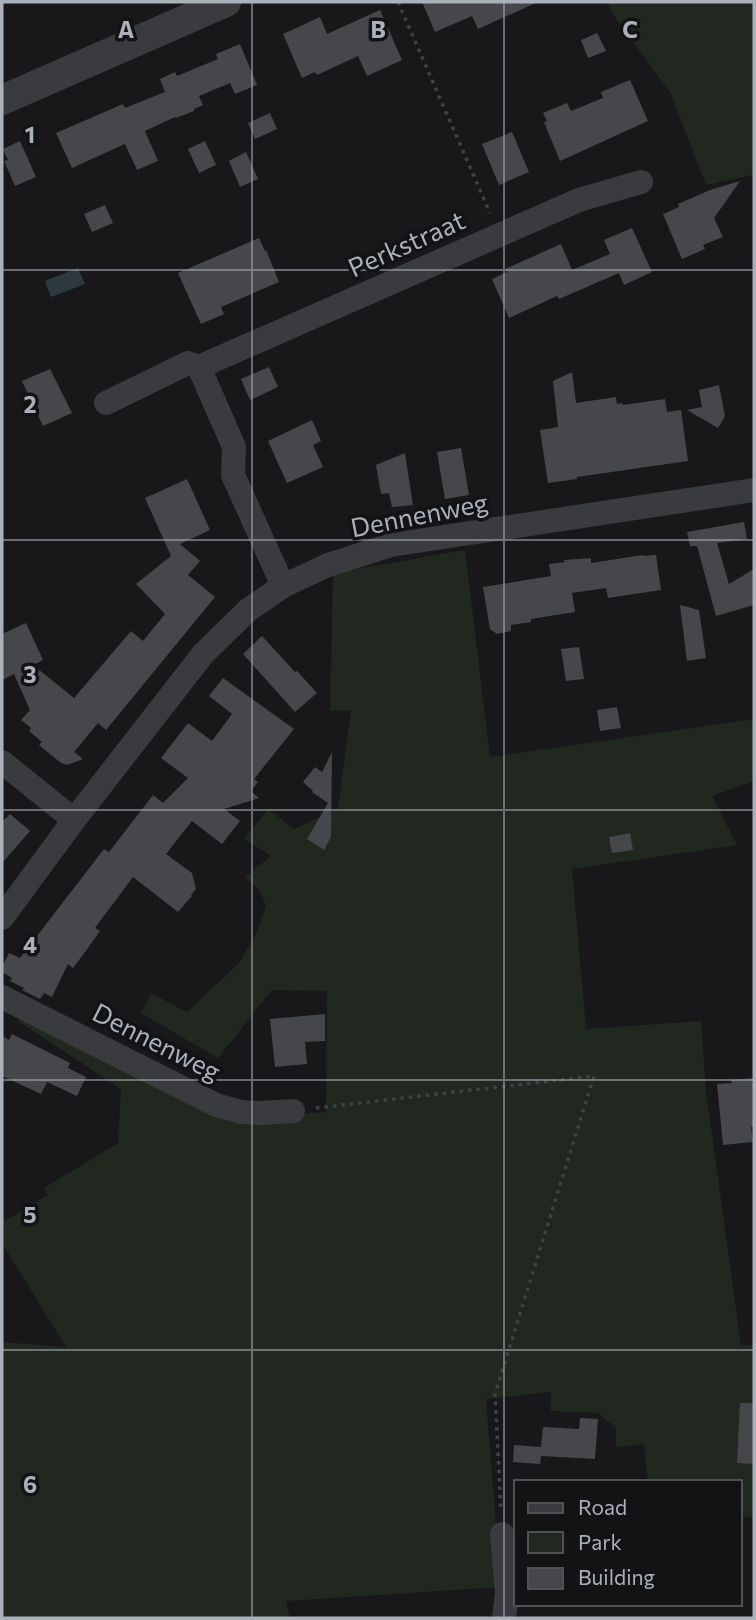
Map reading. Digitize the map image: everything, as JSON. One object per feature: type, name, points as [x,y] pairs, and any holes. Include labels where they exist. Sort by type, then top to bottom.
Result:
[{"type":"street","points":[[2,100],[226,2]]},
{"type":"street","name":"Perkstraat","points":[[106,403],[188,363],[199,367],[579,200],[641,182]]},
{"type":"street","points":[[199,367],[234,447],[233,475],[283,586]]},
{"type":"street","name":"Dennenweg","points":[[2,918],[203,654],[248,610],[283,586],[328,565],[391,545],[754,490]]},
{"type":"street","points":[[2,762],[74,820]]},
{"type":"street","name":"Dennenweg","points":[[2,997],[216,1104],[241,1112],[293,1111]]},
{"type":"street","points":[[502,1534],[507,1593],[504,1618]]},
{"type":"path","points":[[398,2],[500,234]]},
{"type":"path","points":[[293,1111],[594,1076],[495,1394],[502,1534]]},
{"type":"green space","points":[[607,2],[754,2],[754,175],[706,185],[671,94],[612,13]]},
{"type":"green space","points":[[465,550],[490,757],[754,719],[754,781],[712,796],[737,845],[572,869],[586,1029],[701,1021],[706,1091],[741,1345],[754,1345],[754,1516],[742,1518],[742,1480],[648,1480],[644,1444],[616,1447],[616,1428],[598,1413],[551,1411],[551,1392],[486,1399],[501,1587],[286,1601],[290,1618],[2,1618],[2,1342],[66,1347],[2,1243],[2,1223],[48,1195],[44,1188],[118,1143],[121,1089],[18,1021],[24,1013],[214,1106],[276,1116],[326,1112],[327,991],[272,990],[218,1058],[141,1013],[151,993],[187,1012],[239,963],[257,932],[266,906],[261,892],[245,877],[271,856],[244,839],[268,809],[294,829],[338,809],[351,710],[330,711],[333,573]]},
{"type":"shaded area","points":[[78,268],[85,284],[51,297],[45,281]]},
{"type":"building","points":[[422,2],[538,2],[478,29],[472,16],[435,32]]},
{"type":"building","points":[[380,10],[402,60],[367,76],[358,56],[317,75],[315,72],[302,78],[283,34],[320,17],[327,34]]},
{"type":"building","points":[[597,33],[606,51],[588,58],[581,40]]},
{"type":"building","points":[[240,44],[257,85],[235,94],[230,83],[199,96],[203,105],[194,111],[145,131],[158,161],[137,170],[125,144],[72,168],[56,133],[123,104],[125,108],[165,92],[160,79],[175,72],[177,76],[218,59],[216,54]]},
{"type":"building","points":[[630,80],[648,121],[560,161],[543,113],[567,103],[571,111],[603,98],[601,92]]},
{"type":"building","points":[[270,113],[277,129],[255,139],[248,123]]},
{"type":"building","points":[[512,132],[529,172],[499,185],[482,144]]},
{"type":"building","points":[[20,141],[36,177],[15,186],[4,161],[8,160],[3,149]]},
{"type":"building","points":[[205,141],[216,165],[199,173],[188,149]]},
{"type":"building","points":[[246,152],[258,179],[240,187],[229,161]]},
{"type":"building","points":[[740,181],[714,218],[723,237],[703,245],[705,249],[682,259],[663,214],[710,190]]},
{"type":"building","points":[[105,205],[113,223],[92,232],[84,214]]},
{"type":"building","points":[[632,228],[652,272],[624,285],[619,273],[559,299],[557,296],[509,318],[492,279],[507,272],[505,269],[561,244],[572,270],[610,254],[604,240]]},
{"type":"building","points":[[259,238],[279,282],[221,307],[224,314],[201,324],[178,273]]},
{"type":"building","points":[[269,367],[278,387],[250,400],[241,379]]},
{"type":"building","points":[[50,369],[72,413],[43,426],[22,381]]},
{"type":"building","points":[[572,372],[576,403],[616,397],[617,404],[623,405],[665,399],[667,412],[681,410],[688,461],[548,483],[540,430],[558,427],[553,381]]},
{"type":"building","points":[[719,385],[725,416],[718,428],[687,410],[702,407],[699,390]]},
{"type":"building","points":[[312,420],[321,441],[313,445],[323,467],[287,483],[268,441]]},
{"type":"building","points":[[461,448],[469,495],[445,499],[437,452]]},
{"type":"building","points":[[405,453],[413,505],[392,507],[389,493],[381,494],[376,465]]},
{"type":"building","points":[[187,479],[210,530],[180,544],[200,561],[188,575],[215,597],[106,730],[98,723],[74,752],[83,759],[67,765],[61,763],[39,745],[42,742],[21,720],[30,710],[14,674],[2,680],[2,634],[26,623],[43,660],[33,665],[74,698],[131,631],[143,641],[165,614],[136,584],[171,556],[145,498]]},
{"type":"building","points":[[744,522],[747,539],[717,543],[729,584],[754,569],[754,605],[716,616],[697,546],[690,546],[687,532]]},
{"type":"building","points":[[656,555],[661,590],[608,598],[606,588],[572,593],[575,612],[531,619],[531,622],[511,625],[511,631],[497,634],[490,629],[483,587],[551,576],[549,564],[565,562],[564,560],[591,558],[591,563]]},
{"type":"building","points":[[680,605],[699,610],[706,658],[687,661]]},
{"type":"building","points":[[262,636],[317,693],[295,712],[243,654]]},
{"type":"building","points":[[579,647],[584,679],[566,681],[561,649]]},
{"type":"building","points":[[223,678],[294,729],[254,779],[258,782],[251,791],[259,798],[224,809],[240,821],[222,844],[192,821],[166,854],[192,873],[196,889],[178,912],[133,877],[95,928],[100,931],[88,948],[73,968],[68,964],[52,997],[44,993],[40,999],[22,990],[24,988],[10,981],[12,978],[2,972],[9,953],[20,958],[104,849],[109,852],[153,795],[163,803],[188,778],[161,758],[188,723],[212,741],[232,714],[209,696]]},
{"type":"building","points":[[617,707],[621,728],[600,731],[597,710]]},
{"type":"building","points":[[332,752],[331,837],[324,850],[307,839],[328,803],[303,782],[315,767],[322,772]]},
{"type":"building","points":[[10,814],[30,831],[2,863],[2,822]]},
{"type":"building","points":[[630,833],[633,850],[612,853],[609,837]]},
{"type":"building","points":[[325,1014],[325,1041],[305,1042],[307,1064],[275,1067],[270,1019]]},
{"type":"building","points":[[12,1034],[70,1063],[68,1068],[86,1077],[77,1096],[47,1082],[41,1094],[2,1076],[2,1036],[9,1040]]},
{"type":"building","points":[[754,1078],[754,1127],[751,1127],[753,1142],[723,1145],[717,1084]]},
{"type":"building","points":[[740,1403],[754,1403],[754,1464],[737,1463]]},
{"type":"building","points":[[580,1418],[598,1419],[595,1459],[541,1456],[540,1464],[513,1462],[514,1445],[541,1447],[543,1427],[579,1429]]}]
